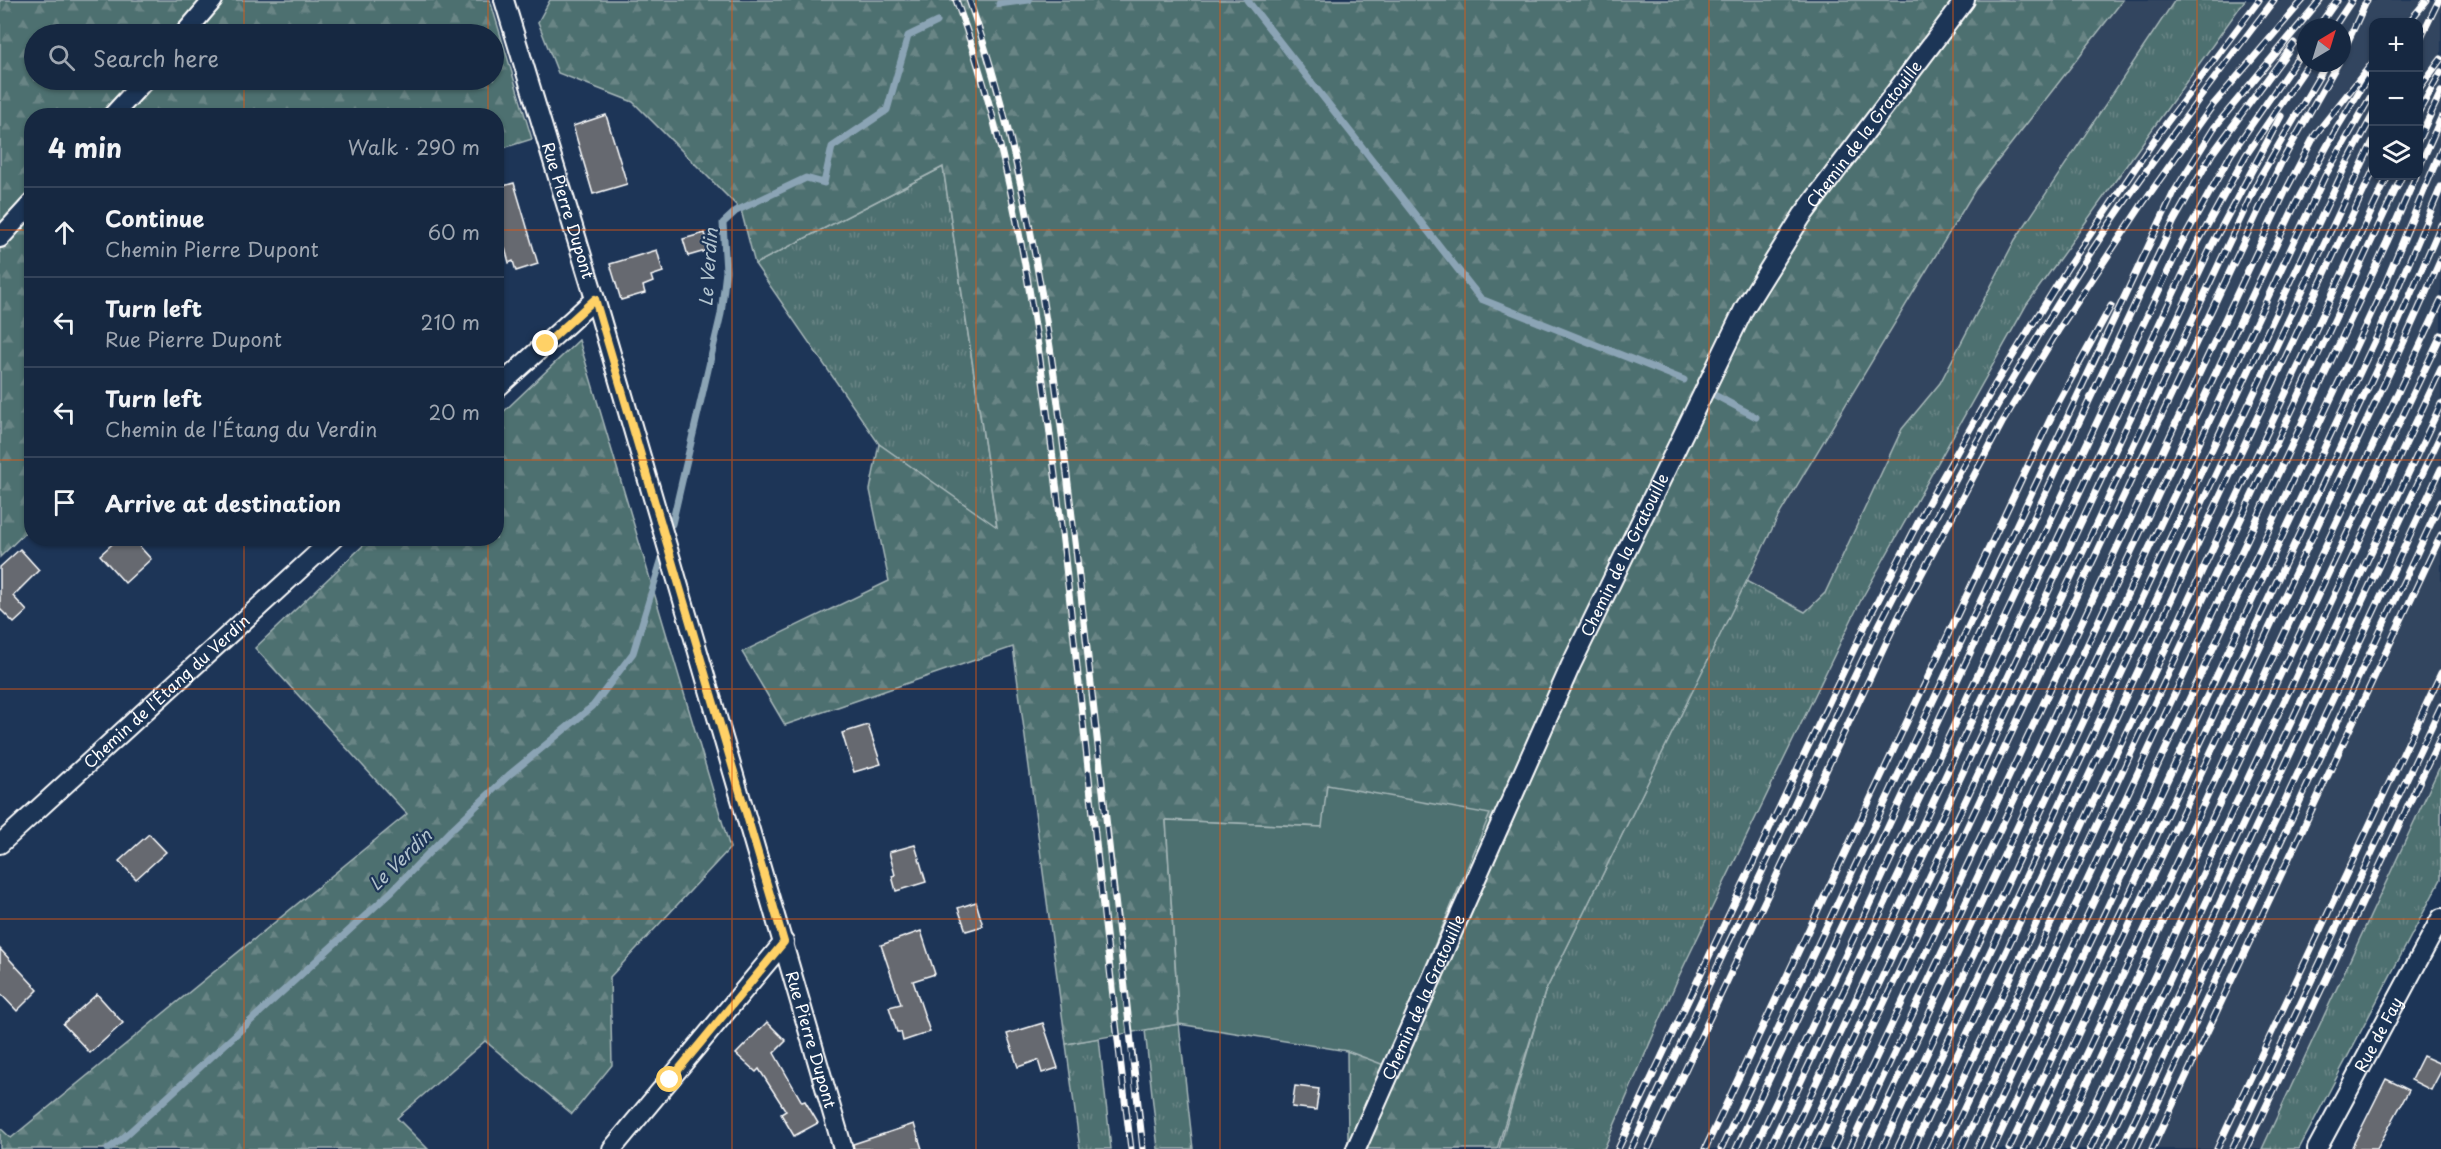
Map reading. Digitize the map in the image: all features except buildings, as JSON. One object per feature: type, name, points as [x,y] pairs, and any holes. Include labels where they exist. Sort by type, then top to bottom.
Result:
[{"type":"street","points":[[193,24],[213,0]]},
{"type":"street","name":"Rue Pierre Dupont","points":[[504,0],[595,299],[843,1149]]},
{"type":"street","name":"Chemin de la Gratouille","points":[[1356,1149],[1571,665],[1744,309],[1802,216],[1965,0]]},
{"type":"street","points":[[119,108],[136,90]]},
{"type":"street","points":[[0,238],[24,212]]},
{"type":"street","points":[[504,382],[595,299]]},
{"type":"street","name":"Chemin de l'Étang du Verdin","points":[[0,844],[325,546]]},
{"type":"street","name":"Rue de Fay","points":[[2317,1149],[2441,918]]},
{"type":"street","points":[[612,1149],[784,942]]},
{"type":"shaded area","points":[[2123,0],[2441,0],[2441,764],[2262,1149],[1497,1149],[1545,992],[1778,517],[1975,190]]},
{"type":"green space","points":[[0,0],[490,0],[497,24],[24,24],[24,90],[504,90],[504,46],[532,139],[504,148],[504,108],[24,108],[24,534],[0,557]]},
{"type":"green space","points":[[550,0],[2123,0],[1975,190],[1778,517],[1545,992],[1497,1149],[1345,1149],[1348,1141],[1347,1051],[1384,1064],[1327,785],[1323,827],[1166,820],[1179,1024],[1066,1044],[1013,647],[785,725],[742,652],[889,581],[870,490],[879,444],[997,527],[943,167],[755,264],[741,210],[633,102],[558,73],[538,22]]},
{"type":"green space","points":[[2175,0],[2245,0],[2027,304],[1861,600],[1679,976],[1604,1149],[1499,1149],[1545,992],[1746,581],[1805,612],[1825,593],[1902,429],[1940,383],[2015,240]]},
{"type":"green space","points":[[943,167],[997,528],[879,444],[755,264]]},
{"type":"green space","points":[[579,340],[730,848],[610,977],[612,1065],[572,1114],[485,1041],[397,1118],[428,1149],[0,1149],[0,1128],[11,1138],[407,814],[255,648],[363,546],[504,546],[504,411]]},
{"type":"green space","points":[[2441,764],[2441,879],[2299,1149],[2262,1149]]},
{"type":"green space","points":[[1327,785],[1490,814],[1384,1065],[1347,1051],[1179,1024],[1166,820],[1322,827]]},
{"type":"green space","points":[[1179,1024],[1193,1149],[1158,1149],[1145,1030]]},
{"type":"green space","points":[[1099,1038],[1111,1149],[1080,1149],[1066,1044]]},
{"type":"waterway","points":[[999,4],[1029,0]]},
{"type":"waterway","points":[[1247,0],[1481,299],[1684,380]]},
{"type":"waterway","name":"Le Verdin","points":[[672,524],[721,314],[726,271],[723,223],[736,211],[806,178],[824,183],[832,147],[887,110],[908,36],[937,22]]},
{"type":"waterway","points":[[1709,392],[1756,417]]},
{"type":"waterway","name":"Le Verdin","points":[[108,1149],[123,1138],[391,892],[509,775],[593,706],[633,653],[662,558]]},
{"type":"railway","points":[[956,0],[997,134],[1013,203],[1037,341],[1064,550],[1131,1149]]},
{"type":"railway","points":[[969,0],[991,67],[1009,134],[1025,203],[1049,341],[1076,550],[1143,1149]]},
{"type":"railway","points":[[1618,1149],[1865,626],[1928,503],[1996,383],[2068,267],[2159,133],[2259,0]]},
{"type":"railway","points":[[1631,1149],[1876,631],[1973,449],[2024,360],[2124,202],[2274,0]]},
{"type":"railway","points":[[1648,1149],[1897,620],[2002,423],[2059,329],[2143,203],[2213,105],[2303,0]]},
{"type":"railway","points":[[1721,1149],[2174,192],[2214,128],[2320,0]]},
{"type":"railway","points":[[2324,18],[2337,0]]},
{"type":"railway","points":[[2340,18],[2352,0]]},
{"type":"railway","points":[[2351,35],[2367,0]]},
{"type":"railway","points":[[2412,18],[2427,0]]},
{"type":"railway","points":[[2423,33],[2439,0]]},
{"type":"railway","points":[[1736,1149],[2174,221],[2212,154],[2294,43]]},
{"type":"railway","points":[[1754,1149],[2181,244],[2231,154],[2297,59]]},
{"type":"railway","points":[[2423,83],[2441,59]]},
{"type":"railway","points":[[1833,1149],[2286,190],[2315,135],[2369,67]]},
{"type":"railway","points":[[1769,1149],[2197,244],[2246,155],[2303,72]]},
{"type":"railway","points":[[1801,1149],[2260,177],[2322,72]]},
{"type":"railway","points":[[1815,1149],[2282,161],[2333,72]]},
{"type":"railway","points":[[2423,104],[2441,72]]},
{"type":"railway","points":[[1849,1149],[2296,203],[2368,77]]},
{"type":"railway","points":[[2423,130],[2441,92]]},
{"type":"railway","points":[[1865,1149],[2325,176],[2369,100]]},
{"type":"railway","points":[[1785,1149],[2213,243],[2281,116]]},
{"type":"railway","points":[[2423,159],[2441,118]]},
{"type":"railway","points":[[1882,1149],[2344,169],[2369,122]]},
{"type":"railway","points":[[1897,1149],[2369,150]]},
{"type":"railway","points":[[1977,1149],[2385,284],[2441,150]]},
{"type":"railway","points":[[1913,1149],[2369,180]]},
{"type":"railway","points":[[1930,1149],[2386,180]]},
{"type":"railway","points":[[1945,1149],[2400,180]]},
{"type":"railway","points":[[1961,1149],[2414,180]]},
{"type":"railway","points":[[1993,1149],[2379,332],[2441,187]]},
{"type":"railway","points":[[2009,1149],[2390,341],[2441,225]]},
{"type":"railway","points":[[2024,1149],[2441,259]]},
{"type":"railway","points":[[2041,1149],[2441,301]]},
{"type":"railway","points":[[1705,1149],[2059,401],[2111,306]]},
{"type":"railway","points":[[2056,1149],[2441,335]]},
{"type":"railway","points":[[2073,1149],[2441,369]]},
{"type":"railway","points":[[2090,1149],[2441,404]]},
{"type":"railway","points":[[2104,1149],[2441,434]]},
{"type":"railway","points":[[2121,1149],[2441,469]]},
{"type":"railway","points":[[2136,1149],[2441,502]]},
{"type":"railway","points":[[2152,1149],[2441,535]]},
{"type":"railway","points":[[2217,1149],[2441,673]]},
{"type":"railway","points":[[2232,1149],[2441,706]]},
{"type":"railway","points":[[2246,1149],[2441,736]]},
{"type":"route","points":[[546,344],[595,299],[784,942],[670,1080]]}]
